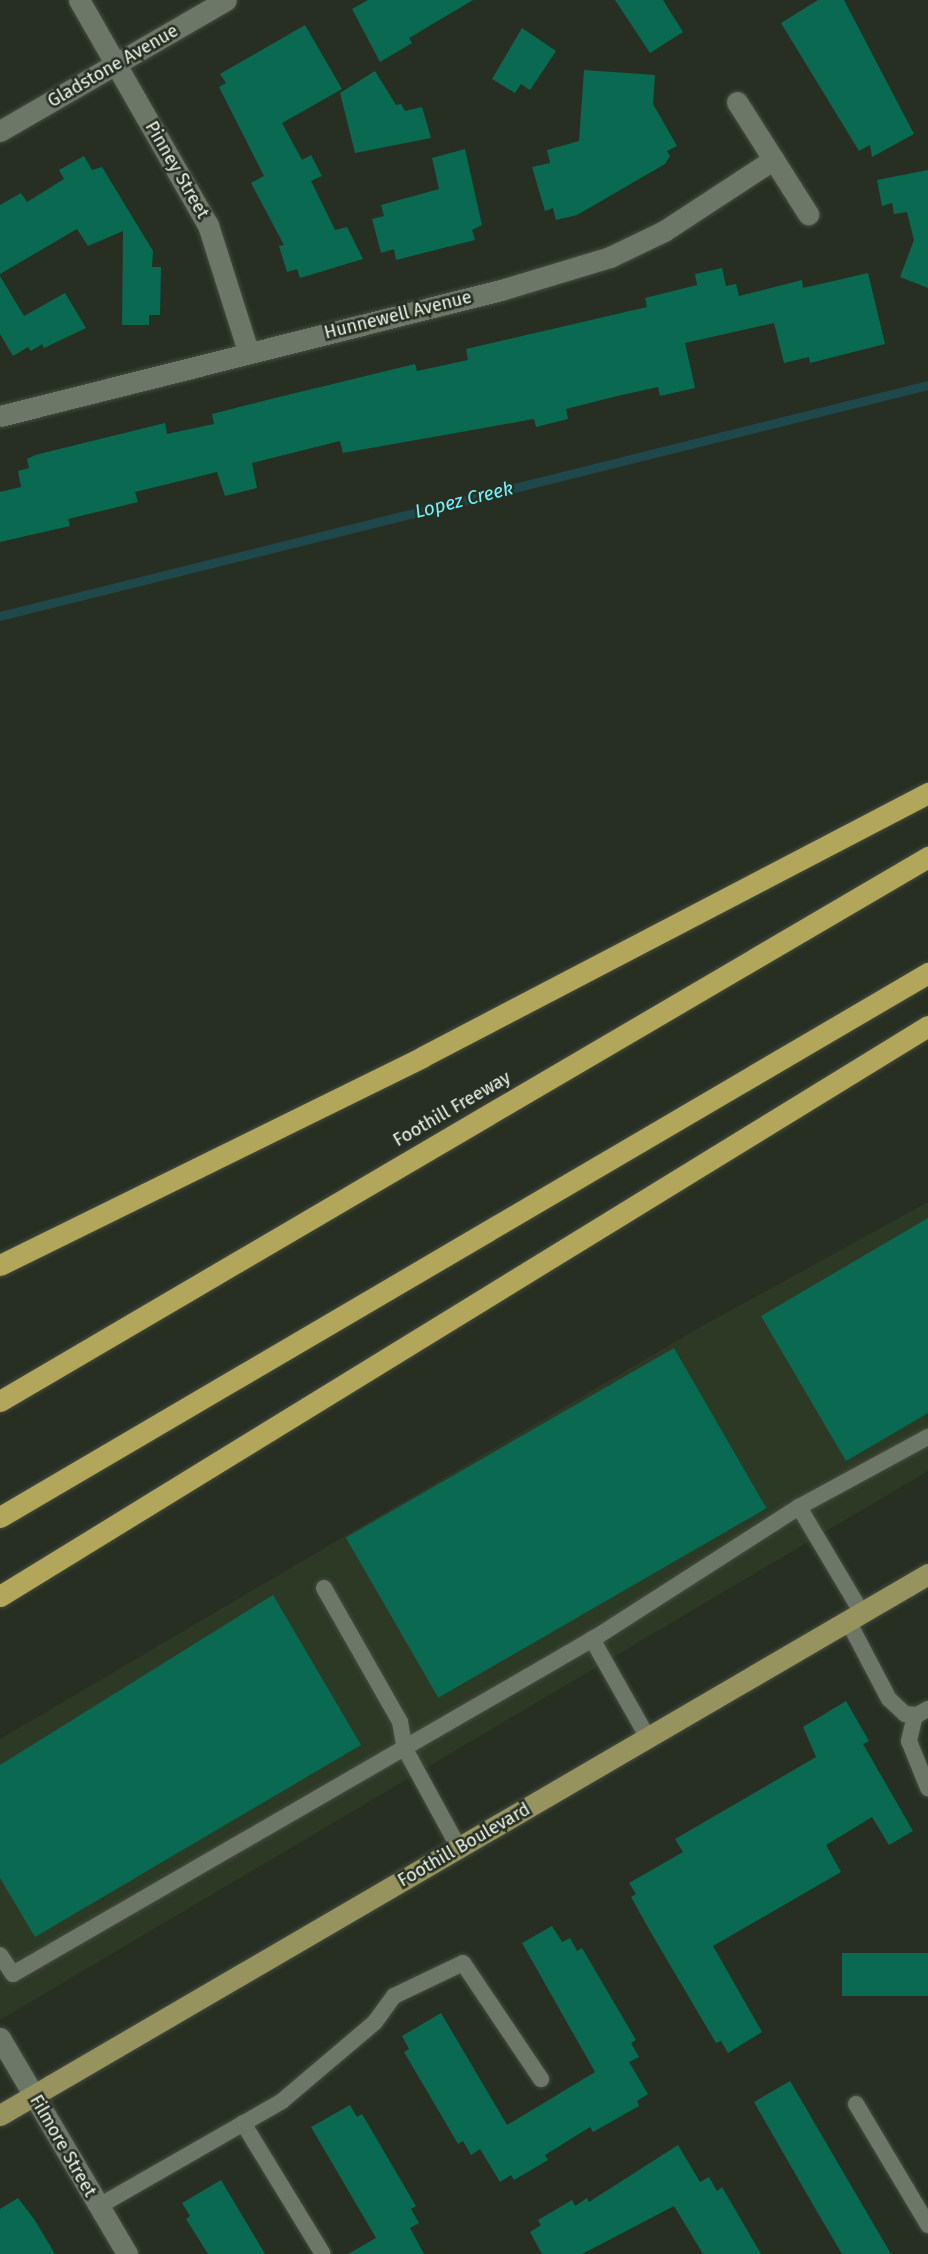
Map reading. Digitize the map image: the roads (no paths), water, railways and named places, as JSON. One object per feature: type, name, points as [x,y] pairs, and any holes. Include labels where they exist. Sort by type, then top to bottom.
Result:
[{"type":"highway","points":[[0,1265],[435,1050],[928,793]]},
{"type":"highway","name":"Foothill Freeway","points":[[0,1401],[928,857]]},
{"type":"highway","points":[[0,1517],[928,973]]},
{"type":"highway","points":[[0,1596],[928,1026]]},
{"type":"highway","points":[[0,1528],[137,1437]]},
{"type":"main road","name":"Foothill Boulevard","points":[[0,2115],[928,1574]]},
{"type":"street","name":"Pinney Street","points":[[79,0],[208,225],[248,351]]},
{"type":"street","name":"Gladstone Avenue","points":[[0,131],[226,0]]},
{"type":"street","points":[[737,102],[808,214]]},
{"type":"street","name":"Hunnewell Avenue","points":[[0,416],[248,351],[501,290],[610,257],[664,231],[774,159]]},
{"type":"street","name":"Filmore Street","points":[[0,2038],[127,2254]]},
{"type":"lane","points":[[0,1955],[13,1975],[592,1639],[799,1507],[928,1437]]},
{"type":"lane","points":[[799,1507],[855,1617],[889,1699],[905,1714],[921,1712],[909,1741],[928,1788]]},
{"type":"lane","points":[[324,1588],[400,1722],[405,1749],[459,1848]]},
{"type":"lane","points":[[592,1639],[648,1738]]},
{"type":"lane","points":[[99,2206],[282,2101],[375,2022],[394,1996],[463,1963],[541,2079]]},
{"type":"lane","points":[[856,2104],[928,2225]]},
{"type":"lane","points":[[243,2123],[323,2254]]},
{"type":"waterway","name":"Lopez Creek","points":[[0,616],[928,385]]}]
